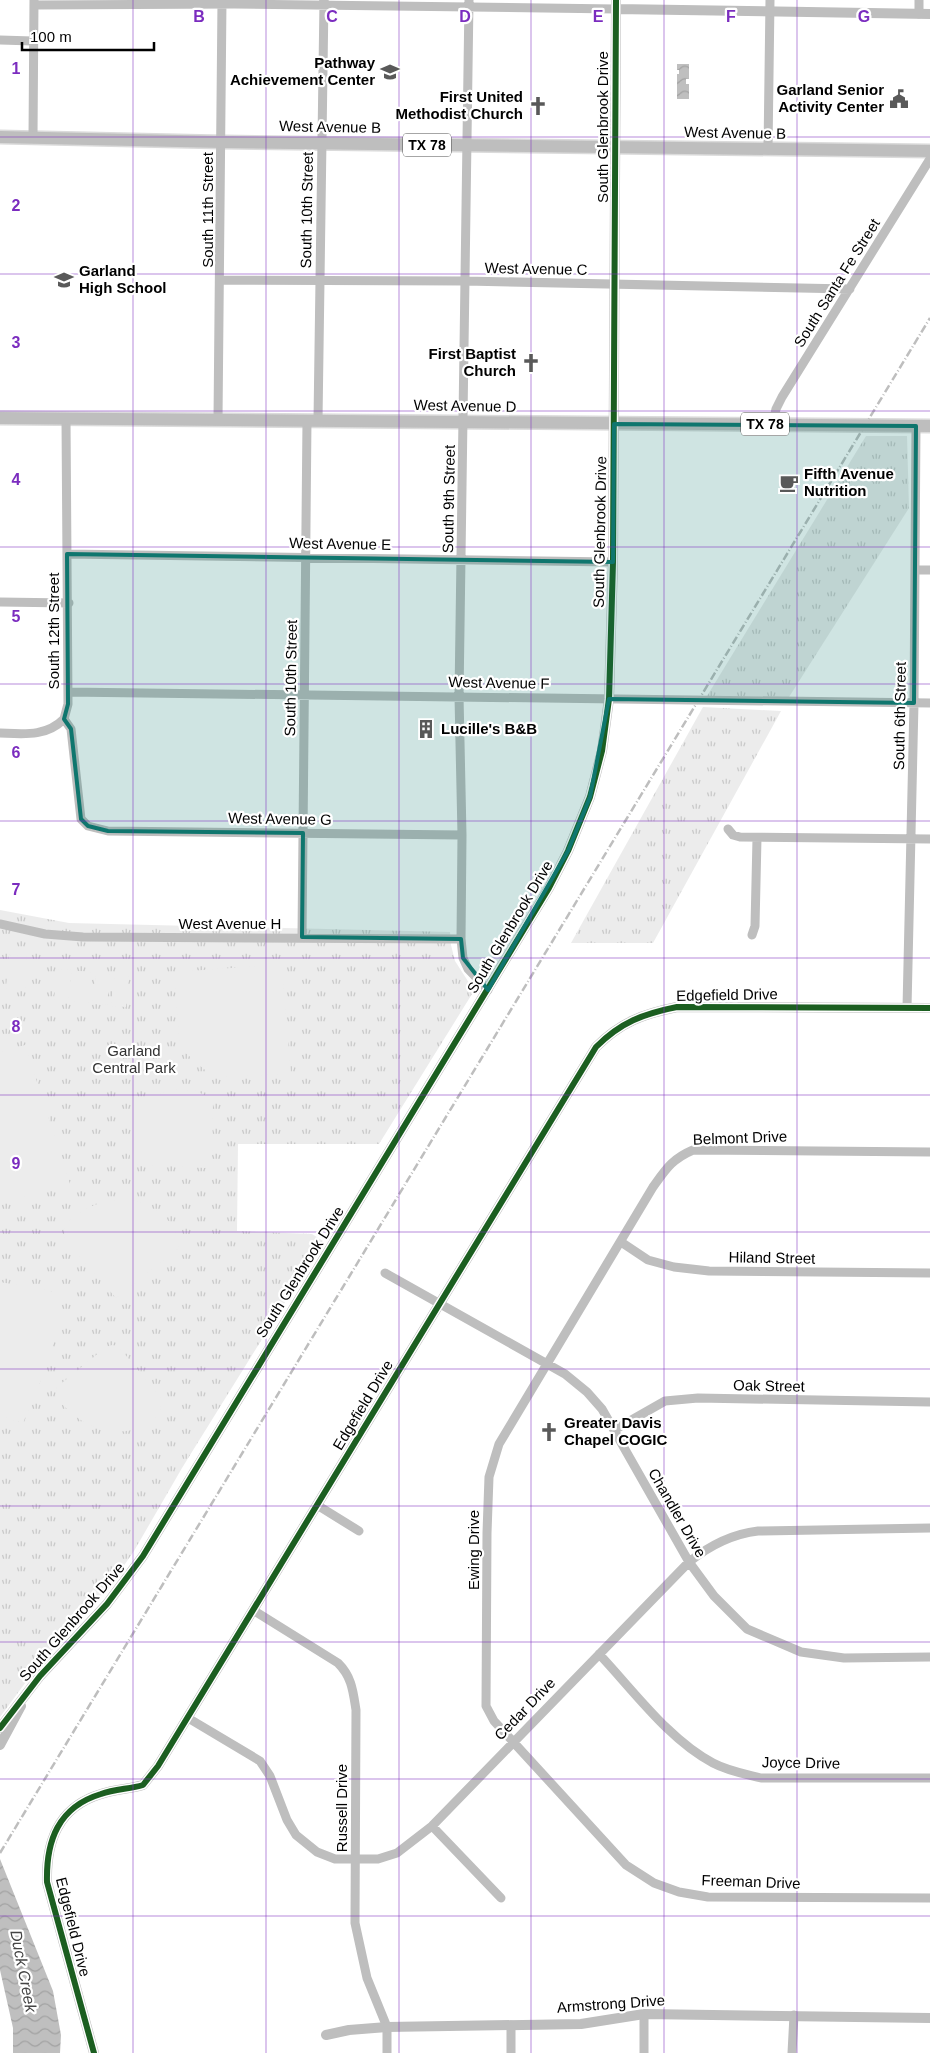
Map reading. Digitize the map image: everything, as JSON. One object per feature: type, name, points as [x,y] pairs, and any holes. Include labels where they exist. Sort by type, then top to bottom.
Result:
[{"type":"main road","name":"West Avenue B","points":[[0,137],[615,148],[930,151]]},
{"type":"main road","name":"West Avenue D","points":[[0,418],[930,426]]},
{"type":"street","points":[[768,150],[770,0]]},
{"type":"street","points":[[919,0],[919,14]]},
{"type":"street","points":[[33,137],[34,2],[616,5],[770,12],[930,14]]},
{"type":"street","name":"South 11th Street","points":[[218,419],[221,280],[222,2]]},
{"type":"street","name":"South 10th Street","points":[[302,937],[306,558],[320,280],[324,3]]},
{"type":"street","name":"South 9th Street","points":[[469,4],[459,696],[462,835],[461,939],[463,958],[468,969],[488,990]]},
{"type":"street","name":"South Glenbrook Drive","points":[[0,1728],[57,1657],[108,1604],[143,1556],[549,888],[583,818],[602,751],[610,699],[613,562],[616,5]]},
{"type":"street","points":[[0,40],[33,41]]},
{"type":"street","name":"South Santa Fe Street","points":[[773,424],[776,409],[782,397],[930,158]]},
{"type":"street","name":"West Avenue C","points":[[221,280],[466,281],[850,289]]},
{"type":"street","name":"South 12th Street","points":[[66,419],[69,603],[68,704],[64,719],[70,728],[81,819],[88,826],[98,830]]},
{"type":"street","name":"South 6th Street","points":[[907,1008],[914,703],[916,426]]},
{"type":"street","name":"West Avenue E","points":[[67,554],[613,562]]},
{"type":"street","points":[[915,570],[930,570]]},
{"type":"street","points":[[0,602],[69,603]]},
{"type":"street","name":"West Avenue F","points":[[68,692],[930,703]]},
{"type":"street","points":[[0,734],[46,732],[57,727],[64,719]]},
{"type":"street","points":[[728,829],[734,835],[740,837],[757,838],[930,839]]},
{"type":"street","name":"West Avenue G","points":[[98,830],[462,835]]},
{"type":"street","points":[[752,935],[755,926],[757,838]]},
{"type":"street","name":"West Avenue H","points":[[0,924],[45,934],[83,937],[461,939]]},
{"type":"street","name":"Edgefield Drive","points":[[94,2053],[47,1882],[46,1861],[50,1845],[60,1821],[75,1806],[101,1794],[143,1785],[188,1718],[596,1047],[619,1026],[648,1013],[677,1007],[930,1008]]},
{"type":"street","name":"Belmont Drive","points":[[546,1364],[653,1187],[669,1165],[678,1157],[694,1150],[930,1152]]},
{"type":"street","name":"Hiland Street","points":[[621,1242],[648,1260],[674,1267],[709,1271],[930,1273]]},
{"type":"street","name":"Chandler Drive","points":[[385,1273],[565,1374],[587,1392],[602,1408],[689,1562],[714,1596],[747,1629],[771,1641],[801,1652],[844,1658],[930,1657]]},
{"type":"street","name":"Ewing Drive","points":[[513,1741],[494,1721],[486,1706],[489,1477],[499,1444],[546,1364]]},
{"type":"street","name":"Oak Street","points":[[614,1430],[665,1401],[698,1398],[930,1402]]},
{"type":"street","points":[[317,1505],[359,1531]]},
{"type":"street","name":"Cedar Drive","points":[[188,1718],[260,1761],[270,1776],[287,1820],[296,1836],[317,1852],[335,1859],[378,1859],[396,1854],[432,1826],[513,1741],[703,1550],[740,1533],[758,1531],[930,1528]]},
{"type":"street","name":"Russell Drive","points":[[253,1610],[338,1663],[348,1673],[352,1682],[356,1710],[355,1923],[361,1956],[387,2027],[387,2053]]},
{"type":"street","name":"Joyce Drive","points":[[599,1654],[680,1740],[713,1763],[761,1778],[930,1778]]},
{"type":"street","name":"South Glenbrook Drive","points":[[0,1745],[27,1694]]},
{"type":"street","name":"Freeman Drive","points":[[513,1741],[626,1865],[654,1884],[680,1892],[708,1897],[930,1898]]},
{"type":"street","points":[[432,1826],[501,1898]]},
{"type":"street","points":[[644,2014],[644,2053]]},
{"type":"street","name":"Armstrong Drive","points":[[326,2035],[349,2030],[387,2027],[581,2024],[644,2014],[930,2018]]},
{"type":"street","points":[[792,2053],[794,2015]]},
{"type":"street","points":[[511,2025],[511,2053]]},
{"type":"highlighted area","points":[[614,424],[916,426],[914,703],[609,699],[590,797],[568,851],[488,990],[463,958],[461,939],[302,937],[303,833],[108,831],[88,826],[81,819],[71,729],[64,719],[68,704],[67,554],[613,562]]},
{"type":"green space","points":[[866,436],[907,436],[909,508],[789,697],[707,696]]},
{"type":"green space","points":[[703,707],[781,711],[653,943],[571,943]]},
{"type":"green space","name":"Garland Central Park","points":[[0,910],[69,923],[450,932],[455,961],[473,989],[472,994],[379,1144],[238,1144],[237,1231],[312,1234],[323,1241],[182,1468],[134,1551],[109,1587],[37,1667],[0,1717]]},
{"type":"green space","points":[[9,955],[27,957],[25,990],[6,988]]},
{"type":"green space","points":[[274,965],[282,972],[291,1074],[213,1077],[180,1048],[174,972]]},
{"type":"green space","points":[[57,969],[72,970],[68,1001],[54,1000]]},
{"type":"green space","points":[[77,971],[91,972],[88,1003],[74,1002]]},
{"type":"green space","points":[[96,973],[110,974],[107,1005],[92,1004]]},
{"type":"green space","points":[[115,975],[129,976],[126,1007],[111,1006]]},
{"type":"green space","points":[[25,1045],[70,1184],[0,1204],[0,1052]]},
{"type":"green space","points":[[177,1089],[196,1091],[213,1099],[212,1164],[205,1168],[130,1164],[132,1124],[141,1105],[161,1093]]},
{"type":"green space","points":[[128,1199],[147,1206],[163,1215],[174,1229],[179,1248],[116,1298],[64,1239],[65,1224],[94,1205]]},
{"type":"green space","points":[[0,1282],[56,1292],[61,1299],[51,1357],[23,1423],[0,1416]]},
{"type":"green space","points":[[118,1346],[163,1400],[158,1415],[152,1421],[136,1429],[109,1431],[92,1426],[77,1417],[55,1397],[57,1387],[106,1347]]},
{"type":"water","points":[[677,64],[689,64],[689,79],[686,79],[686,84],[689,84],[689,99],[677,99],[677,74],[679,74],[679,70],[677,70]]},
{"type":"water","name":"Duck Creek","points":[[0,1859],[53,1991],[61,2035],[60,2053],[13,2053],[13,2028],[0,1970]]},
{"type":"railway","points":[[0,1853],[930,318]]},
{"type":"cycle path","points":[[0,1728],[40,1676],[107,1604],[143,1556],[549,888],[568,851],[590,797],[602,751],[609,699],[613,562],[616,0]]},
{"type":"cycle path","points":[[94,2053],[47,1882],[47,1867],[52,1840],[65,1817],[74,1807],[106,1792],[143,1785],[158,1766],[596,1047],[614,1031],[633,1020],[677,1007],[930,1008]]},
{"type":"place","name":"Pathway Achievement Center","points":[[390,72]]},
{"type":"place","name":"Garland Senior Activity Center","points":[[899,99]]},
{"type":"place","name":"First United Methodist Church","points":[[538,106]]},
{"type":"place","name":"Garland High School","points":[[64,280]]},
{"type":"place","name":"First Baptist Church","points":[[531,363]]},
{"type":"place","name":"Fifth Avenue Nutrition","points":[[789,483]]},
{"type":"place","name":"Lucille's B&B","points":[[426,729]]},
{"type":"place","name":"Greater Davis Chapel COGIC","points":[[549,1432]]}]
